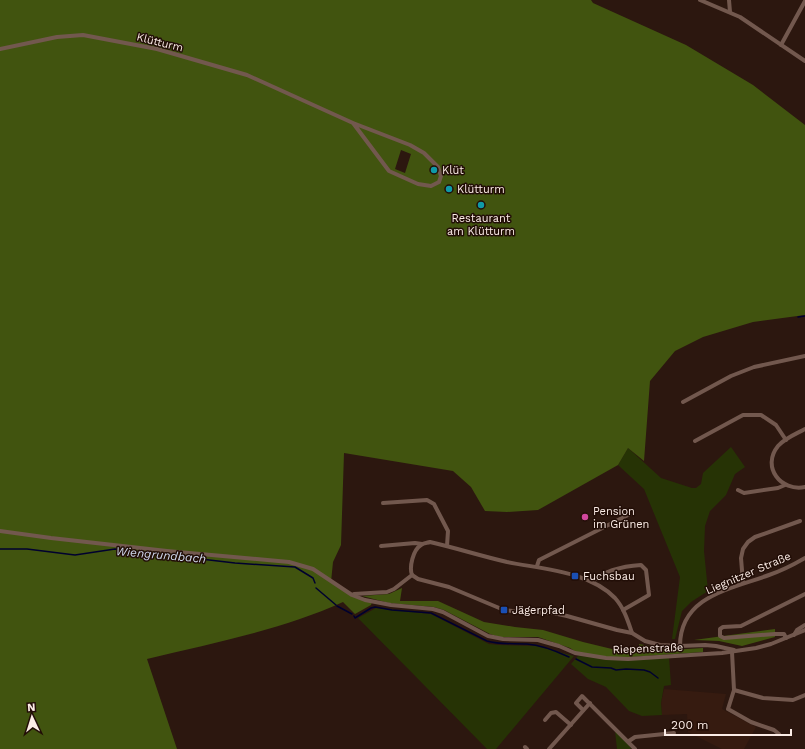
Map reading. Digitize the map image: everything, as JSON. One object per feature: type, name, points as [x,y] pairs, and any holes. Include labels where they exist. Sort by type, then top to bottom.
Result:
[{"type":"street","points":[[700,0],[740,17],[805,61]]},
{"type":"street","points":[[729,0],[730,12]]},
{"type":"street","points":[[781,45],[805,1]]},
{"type":"street","name":"Klütturm","points":[[0,49],[71,35],[84,35],[157,49],[247,75],[353,122],[410,145],[424,153],[438,167],[441,171],[439,182],[431,186],[418,184],[389,171],[353,122]]},
{"type":"street","points":[[683,402],[730,376],[754,367],[805,356]]},
{"type":"street","points":[[695,442],[743,415],[761,415],[776,425],[786,440]]},
{"type":"street","points":[[805,429],[779,445],[772,458],[771,466],[775,475],[785,485],[798,488],[805,487]]},
{"type":"street","points":[[738,490],[744,493],[778,488],[785,485]]},
{"type":"street","points":[[383,503],[427,500],[434,504],[448,531],[447,546]]},
{"type":"street","points":[[537,566],[540,560],[632,513]]},
{"type":"street","points":[[743,583],[741,558],[743,549],[748,542],[755,537],[800,521]]},
{"type":"street","name":"Riepenstraße","points":[[0,530],[51,538],[289,562],[313,569],[352,595],[372,602],[433,609],[443,612],[488,636],[496,638],[538,640],[559,646],[575,653],[606,658],[628,659],[732,652],[756,648],[805,630]]},
{"type":"street","points":[[381,546],[414,543],[422,544],[430,542],[490,558],[537,566],[592,582],[614,598],[623,610],[632,633]]},
{"type":"street","points":[[422,544],[412,559],[410,571],[412,575],[418,579],[449,587],[504,610],[553,613],[567,616],[632,633],[645,641],[660,645],[705,645],[739,651]]},
{"type":"street","name":"Liegnitzer Straße","points":[[680,646],[682,627],[686,618],[698,604],[734,586],[782,570],[805,558]]},
{"type":"street","points":[[592,582],[598,577],[627,565],[641,565],[646,570],[649,595],[623,610]]},
{"type":"street","points":[[352,595],[387,592],[394,589],[412,575]]},
{"type":"street","points":[[786,638],[784,634],[775,634],[724,638],[720,636],[719,633],[720,629],[723,627],[741,626],[805,594]]},
{"type":"street","name":"Riepenstraße","points":[[794,635],[797,630],[805,625]]},
{"type":"street","points":[[705,645],[710,648],[711,652],[709,654]]},
{"type":"street","points":[[732,652],[734,690],[728,709],[751,722],[774,730],[779,734]]},
{"type":"street","points":[[734,690],[763,698],[793,700],[805,694]]},
{"type":"street","points":[[583,710],[576,703],[582,696],[629,741],[635,749]]},
{"type":"street","points":[[549,749],[590,703]]},
{"type":"street","points":[[545,720],[551,713],[556,712],[571,725]]},
{"type":"street","points":[[629,741],[635,737],[674,733]]},
{"type":"shaded area","points":[[664,689],[726,694],[722,709],[756,727],[744,749],[722,749],[688,732],[687,714],[662,715],[661,703]]},
{"type":"green space","name":"Klüt","points":[[0,0],[591,0],[593,3],[686,45],[753,85],[805,125],[805,315],[753,322],[703,337],[675,351],[650,381],[644,461],[628,448],[618,465],[538,510],[507,512],[485,511],[471,487],[453,471],[344,453],[341,545],[333,562],[331,582],[352,595],[372,602],[371,605],[355,614],[343,602],[319,612],[271,628],[147,659],[177,749],[0,749]],"holes":[[[401,150],[411,154],[405,173],[395,169]]]},
{"type":"green space","points":[[731,447],[745,467],[735,474],[726,495],[710,511],[705,526],[704,551],[708,591],[691,602],[682,611],[675,639],[672,639],[680,577],[644,489],[618,465],[628,448],[661,478],[696,488],[701,484],[703,473]]},
{"type":"green space","points":[[402,588],[400,601],[438,601],[484,622],[543,630],[612,649],[639,649],[639,644],[671,650],[703,648],[703,652],[632,657],[606,657],[576,652],[570,648],[538,637],[499,637],[490,634],[444,610],[434,607],[389,603],[362,596],[389,594]]},
{"type":"green space","points":[[376,608],[431,614],[489,644],[537,646],[574,656],[496,749],[487,749],[358,618]]},
{"type":"green space","points":[[775,629],[775,637],[742,646],[719,641],[694,640]]},
{"type":"green space","points":[[578,656],[606,658],[669,657],[671,685],[664,686],[661,703],[662,715],[642,716],[629,711],[606,687],[588,679],[571,664]]},
{"type":"green space","points":[[615,731],[628,743],[631,749],[617,749]]},
{"type":"waterway","points":[[798,317],[805,316]]},
{"type":"waterway","name":"Wiengrundbach","points":[[0,549],[27,549],[75,555],[115,549],[235,563],[295,567],[313,578],[315,583]]},
{"type":"waterway","name":"Wiengrundbach","points":[[316,588],[336,605]]},
{"type":"waterway","name":"Wiengrundbach","points":[[337,606],[352,614]]},
{"type":"waterway","name":"Wiengrundbach","points":[[354,616],[355,618],[375,607],[431,613],[487,641],[538,646],[569,657]]},
{"type":"waterway","name":"Wiengrundbach","points":[[576,659],[592,667],[611,668],[616,670],[644,670],[650,672],[658,678]]},
{"type":"place","name":"Klüt","points":[[434,170]]},
{"type":"place","name":"Klütturm","points":[[449,189]]},
{"type":"place","name":"Restaurant am Klütturm","points":[[481,205]]},
{"type":"place","name":"Pension im Grünen","points":[[585,517]]},
{"type":"place","name":"Fuchsbau","points":[[575,576]]},
{"type":"place","name":"Jägerpfad","points":[[504,610]]}]
